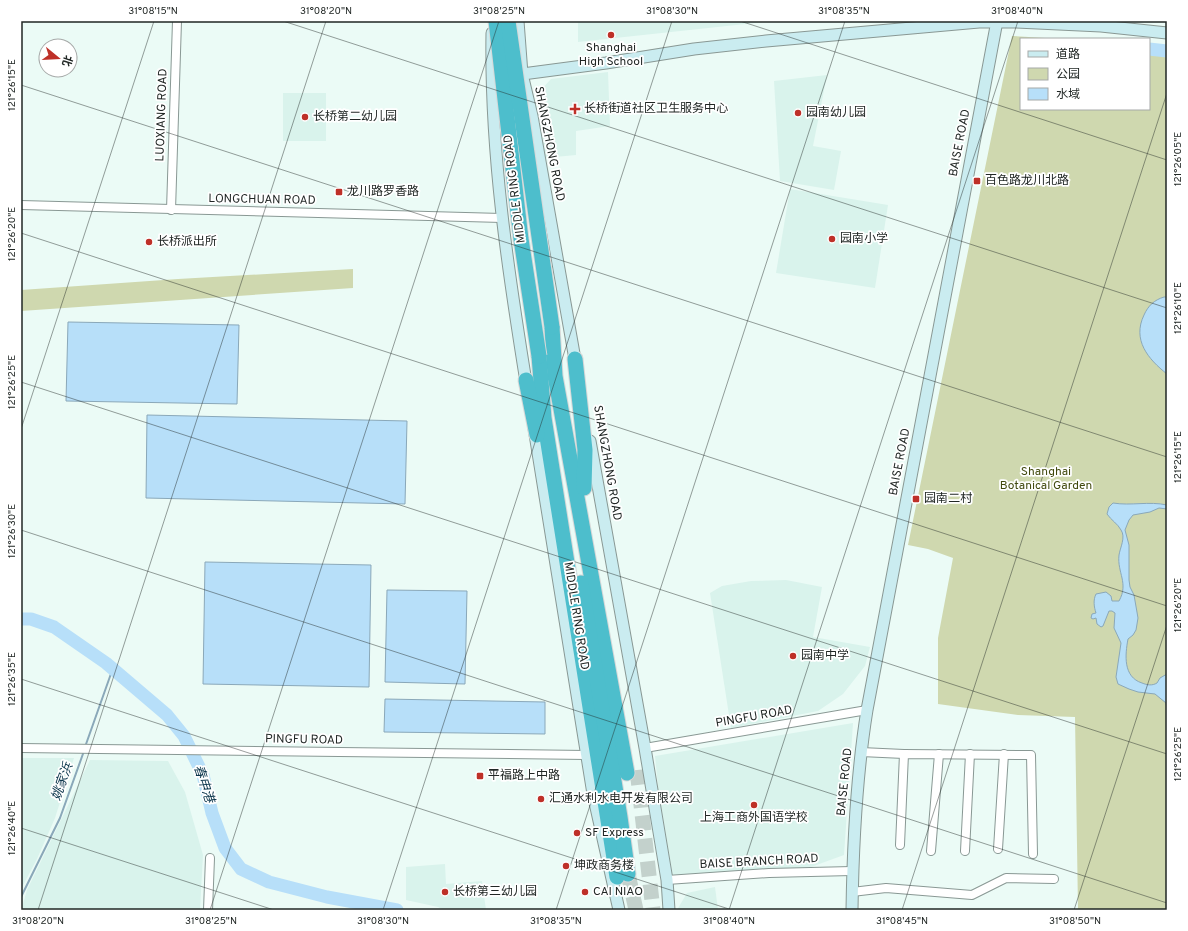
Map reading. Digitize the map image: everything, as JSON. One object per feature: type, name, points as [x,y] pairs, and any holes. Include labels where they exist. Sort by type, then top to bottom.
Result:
[{"type":"highway","name":"MIDDLE RING ROAD","points":[[496,21],[521,239],[539,356],[565,459],[632,772],[584,488],[565,459]]},
{"type":"highway","name":"MIDDLE RING ROAD","points":[[508,21],[552,327],[555,376],[565,459],[583,657],[623,875],[620,817],[565,459]]},
{"type":"highway","points":[[575,359],[585,450],[584,488]]},
{"type":"highway","points":[[526,380],[583,657]]},
{"type":"street","name":"LUOXIANG ROAD","points":[[171,210],[177,21]]},
{"type":"street","points":[[492,21],[491,74],[502,218],[526,380],[593,794],[619,910]]},
{"type":"street","name":"SHANGZHONG ROAD","points":[[518,21],[522,70],[532,116],[644,748],[667,880],[669,910]]},
{"type":"street","points":[[491,74],[693,41],[899,21]]},
{"type":"street","points":[[522,70],[606,63],[671,52],[766,41],[997,21],[1102,26],[1167,33]]},
{"type":"street","name":"BAISE ROAD","points":[[852,910],[854,824],[861,752],[867,710],[997,21]]},
{"type":"street","points":[[1137,21],[1167,25]]},
{"type":"street","name":"LONGCHUAN ROAD","points":[[21,205],[502,218]]},
{"type":"street","name":"PINGFU ROAD","points":[[644,748],[867,710]]},
{"type":"street","name":"PINGFU ROAD","points":[[21,748],[587,755]]},
{"type":"street","points":[[861,752],[904,754],[1031,755],[1033,854]]},
{"type":"street","points":[[900,845],[904,754]]},
{"type":"street","points":[[932,851],[939,754]]},
{"type":"street","points":[[965,851],[970,754]]},
{"type":"street","points":[[998,850],[1004,754]]},
{"type":"street","points":[[208,910],[210,858]]},
{"type":"street","name":"BAISE BRANCH ROAD","points":[[667,880],[769,873],[852,871]]},
{"type":"street","points":[[852,892],[886,888],[972,895],[1006,878],[1054,879]]},
{"type":"shaded area","name":"Shanghai High School","points":[[578,21],[773,21],[578,42]]},
{"type":"shaded area","name":"长桥街道社区卫生服务中心","points":[[608,72],[610,126],[576,131],[576,155],[544,158],[540,91],[551,79]]},
{"type":"shaded area","name":"园南幼儿园","points":[[827,75],[813,146],[841,151],[834,190],[780,181],[774,81]]},
{"type":"shaded area","name":"长桥第二幼儿园","points":[[283,93],[326,93],[326,141],[283,141]]},
{"type":"shaded area","name":"园南小学","points":[[790,189],[888,205],[875,288],[776,273]]},
{"type":"shaded area","name":"园南中学","points":[[786,580],[822,587],[813,637],[870,647],[865,666],[843,694],[818,711],[731,728],[710,593],[722,586],[751,581]]},
{"type":"shaded area","name":"上海工商外国语学校","points":[[853,723],[844,855],[800,871],[667,880],[655,756]]},
{"type":"shaded area","points":[[21,758],[74,758],[55,818],[37,859],[21,889]]},
{"type":"shaded area","points":[[90,760],[168,761],[185,792],[203,855],[200,910],[21,910],[27,890]]},
{"type":"shaded area","name":"长桥第三幼儿园","points":[[445,864],[446,884],[482,881],[486,910],[444,910],[438,907],[406,900],[406,867]]},
{"type":"shaded area","points":[[715,887],[718,910],[677,910],[687,893]]},
{"type":"green space","name":"Shanghai Botanical Garden","points":[[1012,36],[1045,38],[1020,38],[1020,110],[1150,110],[1150,44],[1167,47],[1167,910],[1078,910],[1075,717],[1018,715],[938,704],[938,638],[953,558],[928,549],[908,545]]},
{"type":"green space","points":[[353,269],[353,288],[21,311],[21,290]]},
{"type":"water","points":[[1167,297],[1167,374],[1148,355],[1141,341],[1140,333],[1141,324],[1147,309],[1154,302]]},
{"type":"water","points":[[68,322],[239,325],[237,404],[66,401]]},
{"type":"water","points":[[147,415],[407,421],[405,504],[146,498]]},
{"type":"water","points":[[1113,503],[1154,503],[1167,505],[1167,509],[1159,508],[1150,512],[1133,515],[1125,530],[1129,545],[1130,587],[1134,595],[1138,618],[1136,630],[1128,639],[1126,658],[1128,671],[1136,680],[1151,685],[1157,683],[1160,678],[1167,674],[1167,709],[1166,703],[1155,694],[1138,692],[1118,684],[1116,677],[1121,643],[1114,628],[1115,613],[1109,611],[1103,626],[1101,627],[1097,624],[1096,618],[1091,618],[1092,614],[1096,613],[1094,599],[1096,594],[1106,592],[1111,596],[1112,601],[1119,601],[1122,595],[1123,583],[1119,555],[1123,536],[1118,526],[1107,514],[1109,507]]},
{"type":"water","points":[[205,562],[371,565],[369,687],[203,684]]},
{"type":"water","points":[[387,590],[467,591],[465,684],[385,682]]},
{"type":"water","points":[[385,699],[545,702],[545,734],[384,732]]},
{"type":"waterway","points":[[1150,49],[1167,51]]},
{"type":"waterway","name":"春申港","points":[[21,619],[31,619],[54,627],[106,663],[167,715],[184,736],[203,775],[212,813],[225,848],[241,869],[269,882],[327,897],[397,910]]},
{"type":"waterway","name":"姚家浜","points":[[85,747],[113,668]]},
{"type":"waterway","name":"姚家浜","points":[[21,897],[60,818],[84,751]]},
{"type":"tunnel","points":[[637,770],[653,910]]},
{"type":"tunnel","points":[[628,874],[636,910]]},
{"type":"place","name":"Shanghai High School","points":[[611,35]]},
{"type":"place","name":"长桥街道社区卫生服务中心","points":[[575,109]]},
{"type":"place","name":"园南幼儿园","points":[[798,113]]},
{"type":"place","name":"长桥第二幼儿园","points":[[305,117]]},
{"type":"place","name":"百色路龙川北路","points":[[977,181]]},
{"type":"place","name":"龙川路罗香路","points":[[339,192]]},
{"type":"place","name":"园南小学","points":[[832,239]]},
{"type":"place","name":"长桥派出所","points":[[149,242]]},
{"type":"place","name":"园南二村","points":[[916,499]]},
{"type":"place","name":"园南中学","points":[[793,656]]},
{"type":"place","name":"平福路上中路","points":[[480,776]]},
{"type":"place","name":"汇通水利水电开发有限公司","points":[[541,799]]},
{"type":"place","name":"上海工商外国语学校","points":[[754,805]]},
{"type":"place","name":"SF Express","points":[[577,833]]},
{"type":"place","name":"坤政商务楼","points":[[566,866]]},
{"type":"place","name":"长桥第三幼儿园","points":[[445,892]]},
{"type":"place","name":"CAI NIAO","points":[[585,892]]}]
